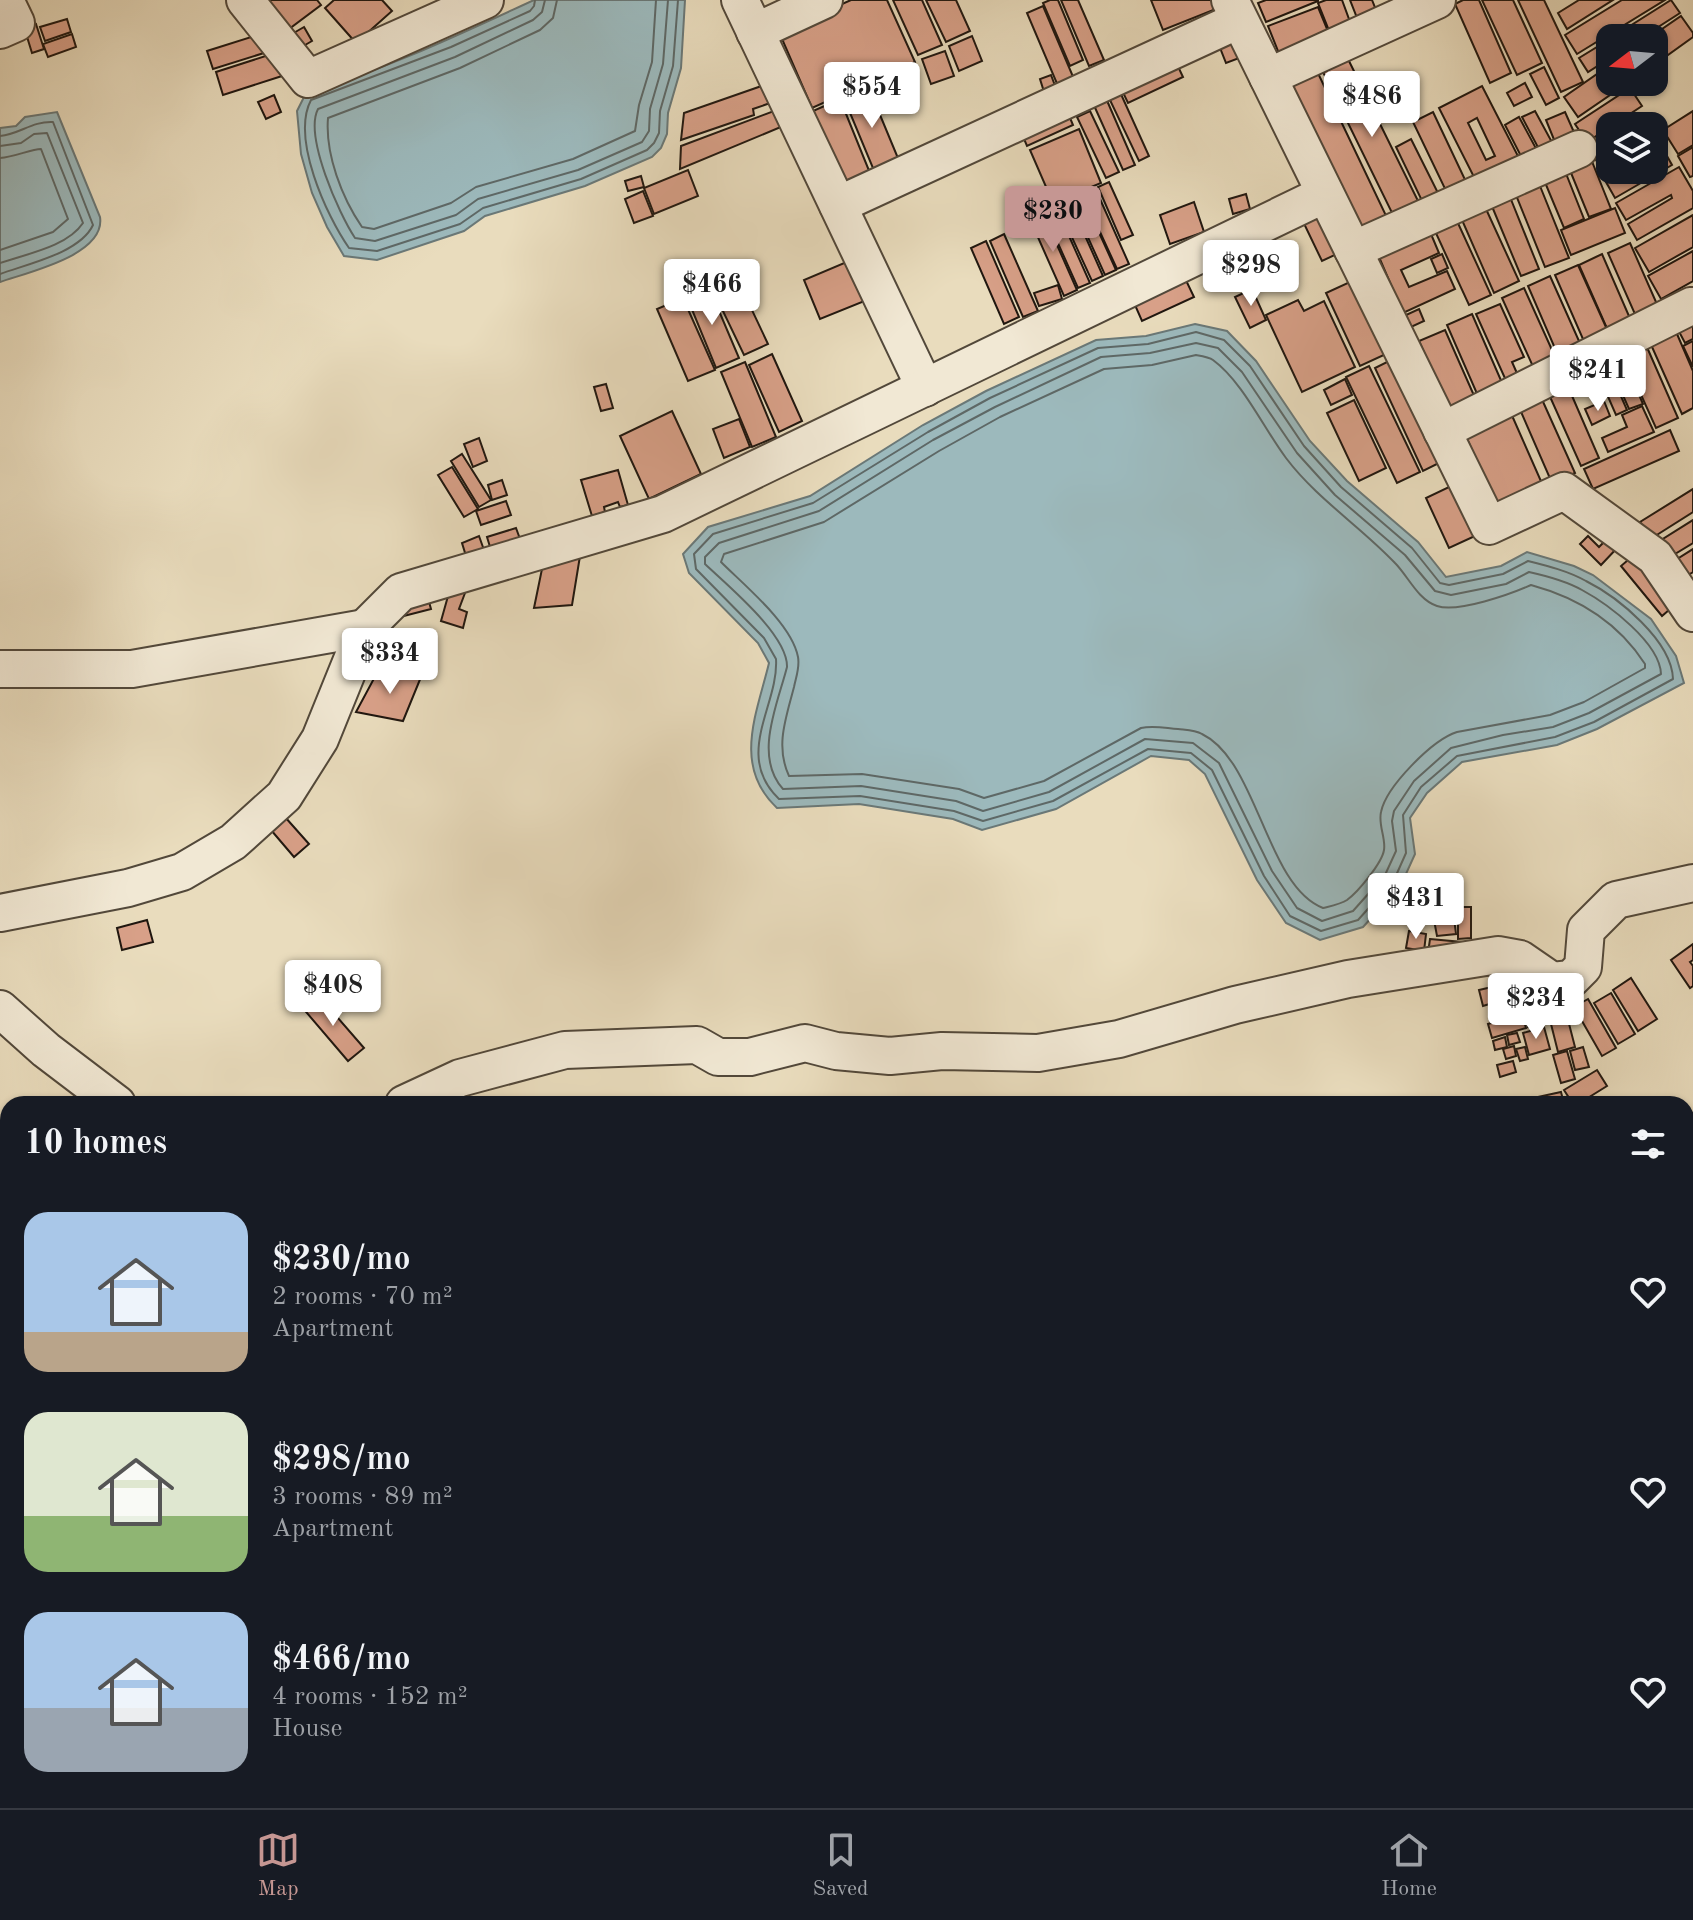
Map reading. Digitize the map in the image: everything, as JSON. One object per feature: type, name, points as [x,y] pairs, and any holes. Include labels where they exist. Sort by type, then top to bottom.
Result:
[{"type":"street","points":[[0,30],[16,23],[5,0]]},
{"type":"street","points":[[245,0],[308,79],[485,0]]},
{"type":"street","points":[[740,0],[925,388]]},
{"type":"street","points":[[755,32],[824,0]]},
{"type":"street","points":[[1268,77],[1437,0]]},
{"type":"street","points":[[838,205],[1234,10],[1489,526],[1564,491],[1655,557],[1693,613]]},
{"type":"street","points":[[1353,250],[1579,149]]},
{"type":"street","points":[[0,913],[128,888],[182,872],[233,842],[284,796],[320,739],[365,628],[401,592],[663,514],[1325,194]]},
{"type":"street","points":[[1442,431],[1691,306]]},
{"type":"street","points":[[0,669],[132,669],[365,628]]},
{"type":"street","points":[[421,1096],[460,1078],[565,1050],[697,1045],[718,1057],[750,1057],[805,1043],[836,1051],[890,1056],[942,1051],[1038,1053],[1119,1039],[1235,1005],[1348,979],[1498,955],[1520,959],[1552,981],[1571,979],[1583,967],[1586,930],[1616,900],[1693,883]]},
{"type":"street","points":[[8,1023],[106,1096]]},
{"type":"water","points":[[534,0],[685,0],[681,68],[668,113],[667,134],[661,148],[652,157],[585,186],[485,216],[464,231],[377,260],[344,256],[312,193],[301,154],[297,111],[306,93],[393,62]]},
{"type":"water","points":[[57,112],[100,217],[99,230],[91,242],[63,260],[0,282],[0,128],[16,126],[25,117]]},
{"type":"water","points":[[1195,324],[1227,331],[1256,361],[1310,441],[1347,481],[1418,542],[1446,577],[1501,566],[1527,552],[1574,566],[1593,575],[1651,619],[1676,656],[1684,683],[1597,729],[1557,745],[1462,762],[1427,793],[1410,818],[1415,854],[1401,885],[1363,927],[1320,940],[1286,923],[1257,880],[1205,774],[1189,760],[1151,756],[1056,809],[982,830],[953,819],[859,804],[777,808],[763,792],[755,775],[752,757],[754,720],[769,663],[758,643],[689,573],[683,554],[708,527],[810,496],[923,425],[986,391],[1096,340],[1146,336]]},
{"type":"building","points":[[255,0],[317,0],[321,5],[281,35]]},
{"type":"building","points":[[334,0],[382,0],[392,11],[356,43],[325,8]]},
{"type":"building","points":[[851,0],[887,0],[915,62],[812,108],[779,32]]},
{"type":"building","points":[[893,0],[922,0],[942,45],[918,55]]},
{"type":"building","points":[[926,0],[956,0],[970,31],[946,42]]},
{"type":"building","points":[[1058,0],[1083,60],[1070,66],[1043,3]]},
{"type":"building","points":[[1061,0],[1078,0],[1104,60],[1089,66]]},
{"type":"building","points":[[1151,0],[1212,0],[1216,9],[1163,30]]},
{"type":"building","points":[[1266,0],[1318,1],[1266,22],[1258,3]]},
{"type":"building","points":[[1342,0],[1353,30],[1332,38],[1318,3]]},
{"type":"building","points":[[1350,0],[1372,0],[1378,15],[1359,23]]},
{"type":"building","points":[[1463,0],[1479,0],[1511,73],[1490,83],[1455,4]]},
{"type":"building","points":[[1482,0],[1513,0],[1542,63],[1517,75]]},
{"type":"building","points":[[1518,0],[1544,0],[1583,82],[1561,92]]},
{"type":"building","points":[[1579,0],[1613,0],[1567,29],[1558,13]]},
{"type":"building","points":[[1622,0],[1665,0],[1626,24],[1596,24],[1596,42],[1577,54],[1565,35]]},
{"type":"building","points":[[1671,0],[1680,13],[1663,24],[1633,24]]},
{"type":"building","points":[[1043,6],[1074,79],[1058,86],[1027,13]]},
{"type":"building","points":[[1318,7],[1332,41],[1282,61],[1268,26]]},
{"type":"building","points":[[1681,16],[1693,37],[1668,55],[1668,25]]},
{"type":"building","points":[[67,19],[71,32],[45,41],[40,27]]},
{"type":"building","points":[[36,24],[44,49],[32,53],[24,27]]},
{"type":"building","points":[[304,27],[312,41],[293,52],[285,38]]},
{"type":"building","points":[[1232,29],[1242,57],[1226,63],[1215,35]]},
{"type":"building","points":[[72,34],[76,47],[48,57],[43,44]]},
{"type":"building","points":[[261,34],[267,52],[213,69],[207,51]]},
{"type":"building","points":[[972,36],[982,61],[959,71],[949,46]]},
{"type":"building","points":[[1596,48],[1596,67],[1588,72],[1579,58]]},
{"type":"building","points":[[945,51],[954,76],[931,84],[922,59]]},
{"type":"building","points":[[278,52],[285,75],[223,95],[216,72]]},
{"type":"building","points":[[1347,57],[1422,209],[1396,221],[1322,70]]},
{"type":"building","points":[[1174,58],[1183,77],[1128,103],[1119,84]]},
{"type":"building","points":[[1544,67],[1559,98],[1546,105],[1530,74]]},
{"type":"building","points":[[1316,69],[1390,224],[1362,237],[1289,82]]},
{"type":"building","points":[[1051,75],[1057,91],[1045,95],[1040,79]]},
{"type":"building","points":[[1596,75],[1596,96],[1609,96],[1578,117],[1564,97]]},
{"type":"building","points":[[773,82],[779,100],[753,109],[754,115],[681,140],[684,113]]},
{"type":"building","points":[[1525,83],[1532,97],[1514,106],[1507,93]]},
{"type":"building","points":[[868,86],[900,163],[875,173],[843,96]]},
{"type":"building","points":[[1482,86],[1520,160],[1477,183],[1439,108]],"holes":[[[1477,118],[1495,156],[1486,160],[1468,123]]]},
{"type":"building","points":[[1120,92],[1149,156],[1139,161],[1109,98]]},
{"type":"building","points":[[274,95],[281,112],[266,119],[258,102]]},
{"type":"building","points":[[1105,96],[1135,165],[1123,170],[1092,101]]},
{"type":"building","points":[[1618,96],[1635,96],[1642,106],[1633,112],[1596,112],[1596,136],[1587,142],[1575,124]]},
{"type":"building","points":[[840,99],[872,178],[846,189],[813,111]]},
{"type":"building","points":[[1065,106],[1073,125],[1027,146],[1019,127]]},
{"type":"building","points":[[782,108],[788,124],[680,169],[681,146]]},
{"type":"building","points":[[1090,111],[1119,172],[1106,178],[1077,117]]},
{"type":"building","points":[[1535,111],[1554,146],[1541,153],[1522,117]]},
{"type":"building","points":[[1693,111],[1693,145],[1678,154],[1668,138],[1668,127]]},
{"type":"building","points":[[1433,112],[1468,186],[1448,195],[1413,122]]},
{"type":"building","points":[[1565,112],[1577,139],[1557,147],[1546,120]]},
{"type":"building","points":[[1519,117],[1539,154],[1524,162],[1505,125]]},
{"type":"building","points":[[1079,129],[1101,183],[1053,203],[1030,150]]},
{"type":"building","points":[[1411,139],[1441,199],[1425,207],[1396,147]]},
{"type":"building","points":[[1693,147],[1693,176],[1690,177],[1678,156]]},
{"type":"building","points":[[1591,159],[1596,172],[1596,184],[1601,184],[1611,209],[1589,217],[1569,168]]},
{"type":"building","points":[[1679,167],[1693,191],[1693,208],[1637,240],[1628,224],[1672,198],[1671,195],[1626,220],[1616,203],[1649,184],[1668,184],[1668,173]]},
{"type":"building","points":[[688,170],[698,196],[654,214],[644,188]]},
{"type":"building","points":[[1565,171],[1584,219],[1564,228],[1544,180]]},
{"type":"building","points":[[641,176],[644,187],[628,191],[625,181]]},
{"type":"building","points":[[1109,182],[1133,235],[1121,240],[1098,187]]},
{"type":"building","points":[[1607,184],[1639,184],[1615,198]]},
{"type":"building","points":[[1540,186],[1569,258],[1545,267],[1516,195]]},
{"type":"building","points":[[1096,190],[1129,264],[1117,269],[1083,195]]},
{"type":"building","points":[[643,191],[653,216],[634,223],[625,199]]},
{"type":"building","points":[[1246,194],[1250,209],[1233,214],[1229,199]]},
{"type":"building","points":[[1082,195],[1116,270],[1105,275],[1071,200]]},
{"type":"building","points":[[1510,197],[1539,269],[1521,276],[1491,204]]},
{"type":"building","points":[[1316,200],[1341,252],[1322,261],[1297,209]]},
{"type":"building","points":[[1070,202],[1103,276],[1092,281],[1058,207]]},
{"type":"building","points":[[1194,202],[1204,232],[1170,244],[1160,215]]},
{"type":"building","points":[[1056,207],[1090,283],[1078,288],[1044,212]]},
{"type":"building","points":[[1615,208],[1625,233],[1571,255],[1561,230]]},
{"type":"building","points":[[1486,209],[1519,281],[1494,293],[1462,220]]},
{"type":"building","points":[[1042,211],[1077,290],[1064,296],[1029,217]]},
{"type":"building","points":[[1693,215],[1693,247],[1649,272],[1635,248]]},
{"type":"building","points":[[1457,221],[1491,295],[1469,305],[1435,231]]},
{"type":"building","points":[[1004,234],[1038,311],[1023,317],[990,241]]},
{"type":"building","points":[[1431,234],[1439,253],[1401,270],[1409,287],[1447,271],[1455,289],[1403,313],[1379,257]]},
{"type":"building","points":[[986,241],[1019,317],[1004,324],[971,248]]},
{"type":"building","points":[[1630,243],[1660,311],[1638,321],[1608,253]]},
{"type":"building","points":[[1693,251],[1693,281],[1661,299],[1648,276]]},
{"type":"building","points":[[1442,254],[1448,268],[1437,273],[1431,259]]},
{"type":"building","points":[[1602,254],[1632,323],[1609,333],[1579,265]]},
{"type":"building","points":[[856,258],[872,298],[820,319],[804,280]]},
{"type":"building","points":[[1578,265],[1610,336],[1586,346],[1555,275]]},
{"type":"building","points":[[734,272],[768,344],[744,355],[710,284]]},
{"type":"building","points":[[1182,272],[1194,297],[1142,321],[1131,296]]},
{"type":"building","points":[[1550,276],[1583,350],[1560,360],[1528,286]]},
{"type":"building","points":[[1352,281],[1386,354],[1360,366],[1326,293]]},
{"type":"building","points":[[708,285],[739,358],[716,368],[686,295]]},
{"type":"building","points":[[1058,285],[1062,299],[1039,306],[1034,293]]},
{"type":"building","points":[[1524,288],[1557,361],[1535,371],[1502,298]]},
{"type":"building","points":[[1252,289],[1266,320],[1250,328],[1235,297]]},
{"type":"building","points":[[683,298],[715,370],[688,381],[657,309]]},
{"type":"building","points":[[1298,300],[1304,311],[1324,301],[1355,367],[1302,392],[1266,315]]},
{"type":"building","points":[[1500,304],[1524,357],[1512,362],[1520,380],[1508,385],[1476,314]]},
{"type":"building","points":[[1419,309],[1424,321],[1411,327],[1406,315]]},
{"type":"building","points":[[1693,313],[1693,339],[1685,343],[1674,322]]},
{"type":"building","points":[[1472,314],[1503,385],[1478,396],[1447,325]]},
{"type":"building","points":[[1674,327],[1693,371],[1693,408],[1682,414],[1648,338]]},
{"type":"building","points":[[1445,330],[1476,400],[1450,412],[1419,341]]},
{"type":"building","points":[[1693,341],[1693,367],[1683,346]]},
{"type":"building","points":[[1646,345],[1678,418],[1656,428],[1623,355]]},
{"type":"building","points":[[772,354],[802,421],[779,432],[749,365]]},
{"type":"building","points":[[1393,359],[1441,462],[1423,471],[1375,368]]},
{"type":"building","points":[[1624,360],[1643,404],[1629,409],[1610,366]]},
{"type":"building","points":[[745,362],[776,437],[752,447],[721,372]]},
{"type":"building","points":[[1587,364],[1596,384],[1579,391],[1570,372]]},
{"type":"building","points":[[1369,366],[1420,472],[1397,483],[1346,377]]},
{"type":"building","points":[[1610,371],[1627,410],[1616,415],[1599,376]]},
{"type":"building","points":[[1345,379],[1352,395],[1331,405],[1324,390]]},
{"type":"building","points":[[1566,382],[1599,458],[1581,466],[1547,390]]},
{"type":"building","points":[[606,384],[613,408],[601,411],[594,387]]},
{"type":"building","points":[[1540,395],[1575,473],[1552,483],[1518,405]]},
{"type":"building","points":[[1354,400],[1386,468],[1359,481],[1327,413]]},
{"type":"building","points":[[1604,401],[1610,416],[1592,425],[1585,409]]},
{"type":"building","points":[[1642,406],[1654,432],[1608,452],[1602,438],[1627,427],[1622,415]]},
{"type":"building","points":[[672,411],[701,474],[649,499],[620,436]]},
{"type":"building","points":[[1510,411],[1544,488],[1498,509],[1464,432]]},
{"type":"building","points":[[739,419],[750,447],[724,458],[713,429]]},
{"type":"building","points":[[1670,430],[1679,451],[1593,489],[1584,469]]},
{"type":"building","points":[[479,438],[487,461],[473,467],[464,444]]},
{"type":"building","points":[[462,454],[491,500],[479,507],[451,461]]},
{"type":"building","points":[[452,467],[478,509],[464,517],[438,475]]},
{"type":"building","points":[[618,470],[628,505],[620,507],[618,502],[604,507],[605,512],[592,516],[581,480]]},
{"type":"building","points":[[502,480],[507,495],[492,500],[488,485]]},
{"type":"building","points":[[1451,486],[1475,536],[1449,548],[1426,498]]},
{"type":"building","points":[[1693,489],[1693,512],[1652,538],[1640,522]]},
{"type":"building","points":[[506,501],[511,515],[481,525],[476,511]]},
{"type":"building","points":[[1693,520],[1693,543],[1670,557],[1658,542]]},
{"type":"building","points":[[516,528],[524,550],[494,560],[487,537]]},
{"type":"building","points":[[479,536],[484,550],[466,556],[462,543]]},
{"type":"building","points":[[1588,536],[1599,547],[1609,537],[1619,546],[1601,565],[1580,544]]},
{"type":"building","points":[[1693,549],[1693,572],[1685,577],[1674,561]]},
{"type":"building","points":[[1635,554],[1677,603],[1662,616],[1621,566]]},
{"type":"building","points":[[580,556],[572,605],[534,608],[543,564]]},
{"type":"building","points":[[450,589],[465,593],[459,609],[467,612],[463,628],[441,621]]},
{"type":"building","points":[[428,598],[431,609],[392,619]]},
{"type":"building","points":[[378,671],[421,677],[403,721],[356,712]]},
{"type":"building","points":[[285,817],[309,844],[294,857],[271,830]]},
{"type":"building","points":[[1458,907],[1471,907],[1471,938],[1458,939]]},
{"type":"building","points":[[1454,918],[1456,934],[1437,936],[1434,920]]},
{"type":"building","points":[[147,920],[153,942],[122,950],[117,928]]},
{"type":"building","points":[[1409,931],[1426,934],[1424,951],[1406,948]]},
{"type":"building","points":[[1430,939],[1462,942],[1461,957],[1428,953]]},
{"type":"building","points":[[1693,944],[1693,960],[1690,962],[1693,966],[1693,986],[1690,988],[1671,960]]},
{"type":"building","points":[[1631,978],[1657,1019],[1638,1031],[1613,990]]},
{"type":"building","points":[[1492,987],[1496,1002],[1483,1006],[1479,990]]},
{"type":"building","points":[[1535,989],[1544,1023],[1528,1027],[1519,994]]},
{"type":"building","points":[[1611,993],[1635,1034],[1618,1044],[1594,1003]]},
{"type":"building","points":[[318,995],[364,1048],[348,1061],[301,1006]]},
{"type":"building","points":[[1588,999],[1616,1048],[1602,1056],[1574,1007]]},
{"type":"building","points":[[1560,1002],[1564,1015],[1552,1018],[1549,1005]]},
{"type":"building","points":[[1504,1008],[1506,1018],[1495,1021],[1492,1011]]},
{"type":"building","points":[[1522,1014],[1526,1028],[1492,1038],[1488,1024]]},
{"type":"building","points":[[1567,1016],[1575,1047],[1558,1052],[1550,1020]]},
{"type":"building","points":[[1544,1027],[1550,1049],[1529,1055],[1523,1033]]},
{"type":"building","points":[[1517,1033],[1520,1042],[1509,1045],[1507,1035]]},
{"type":"building","points":[[1505,1037],[1507,1047],[1495,1050],[1493,1041]]},
{"type":"building","points":[[1514,1046],[1516,1056],[1506,1059],[1503,1049]]},
{"type":"building","points":[[1525,1047],[1528,1059],[1520,1061],[1516,1049]]},
{"type":"building","points":[[1583,1047],[1589,1067],[1575,1070],[1570,1051]]},
{"type":"building","points":[[1567,1051],[1575,1079],[1561,1083],[1553,1055]]},
{"type":"building","points":[[1513,1061],[1516,1072],[1500,1077],[1497,1065]]},
{"type":"building","points":[[1597,1070],[1607,1086],[1591,1096],[1568,1096],[1564,1090]]}]
